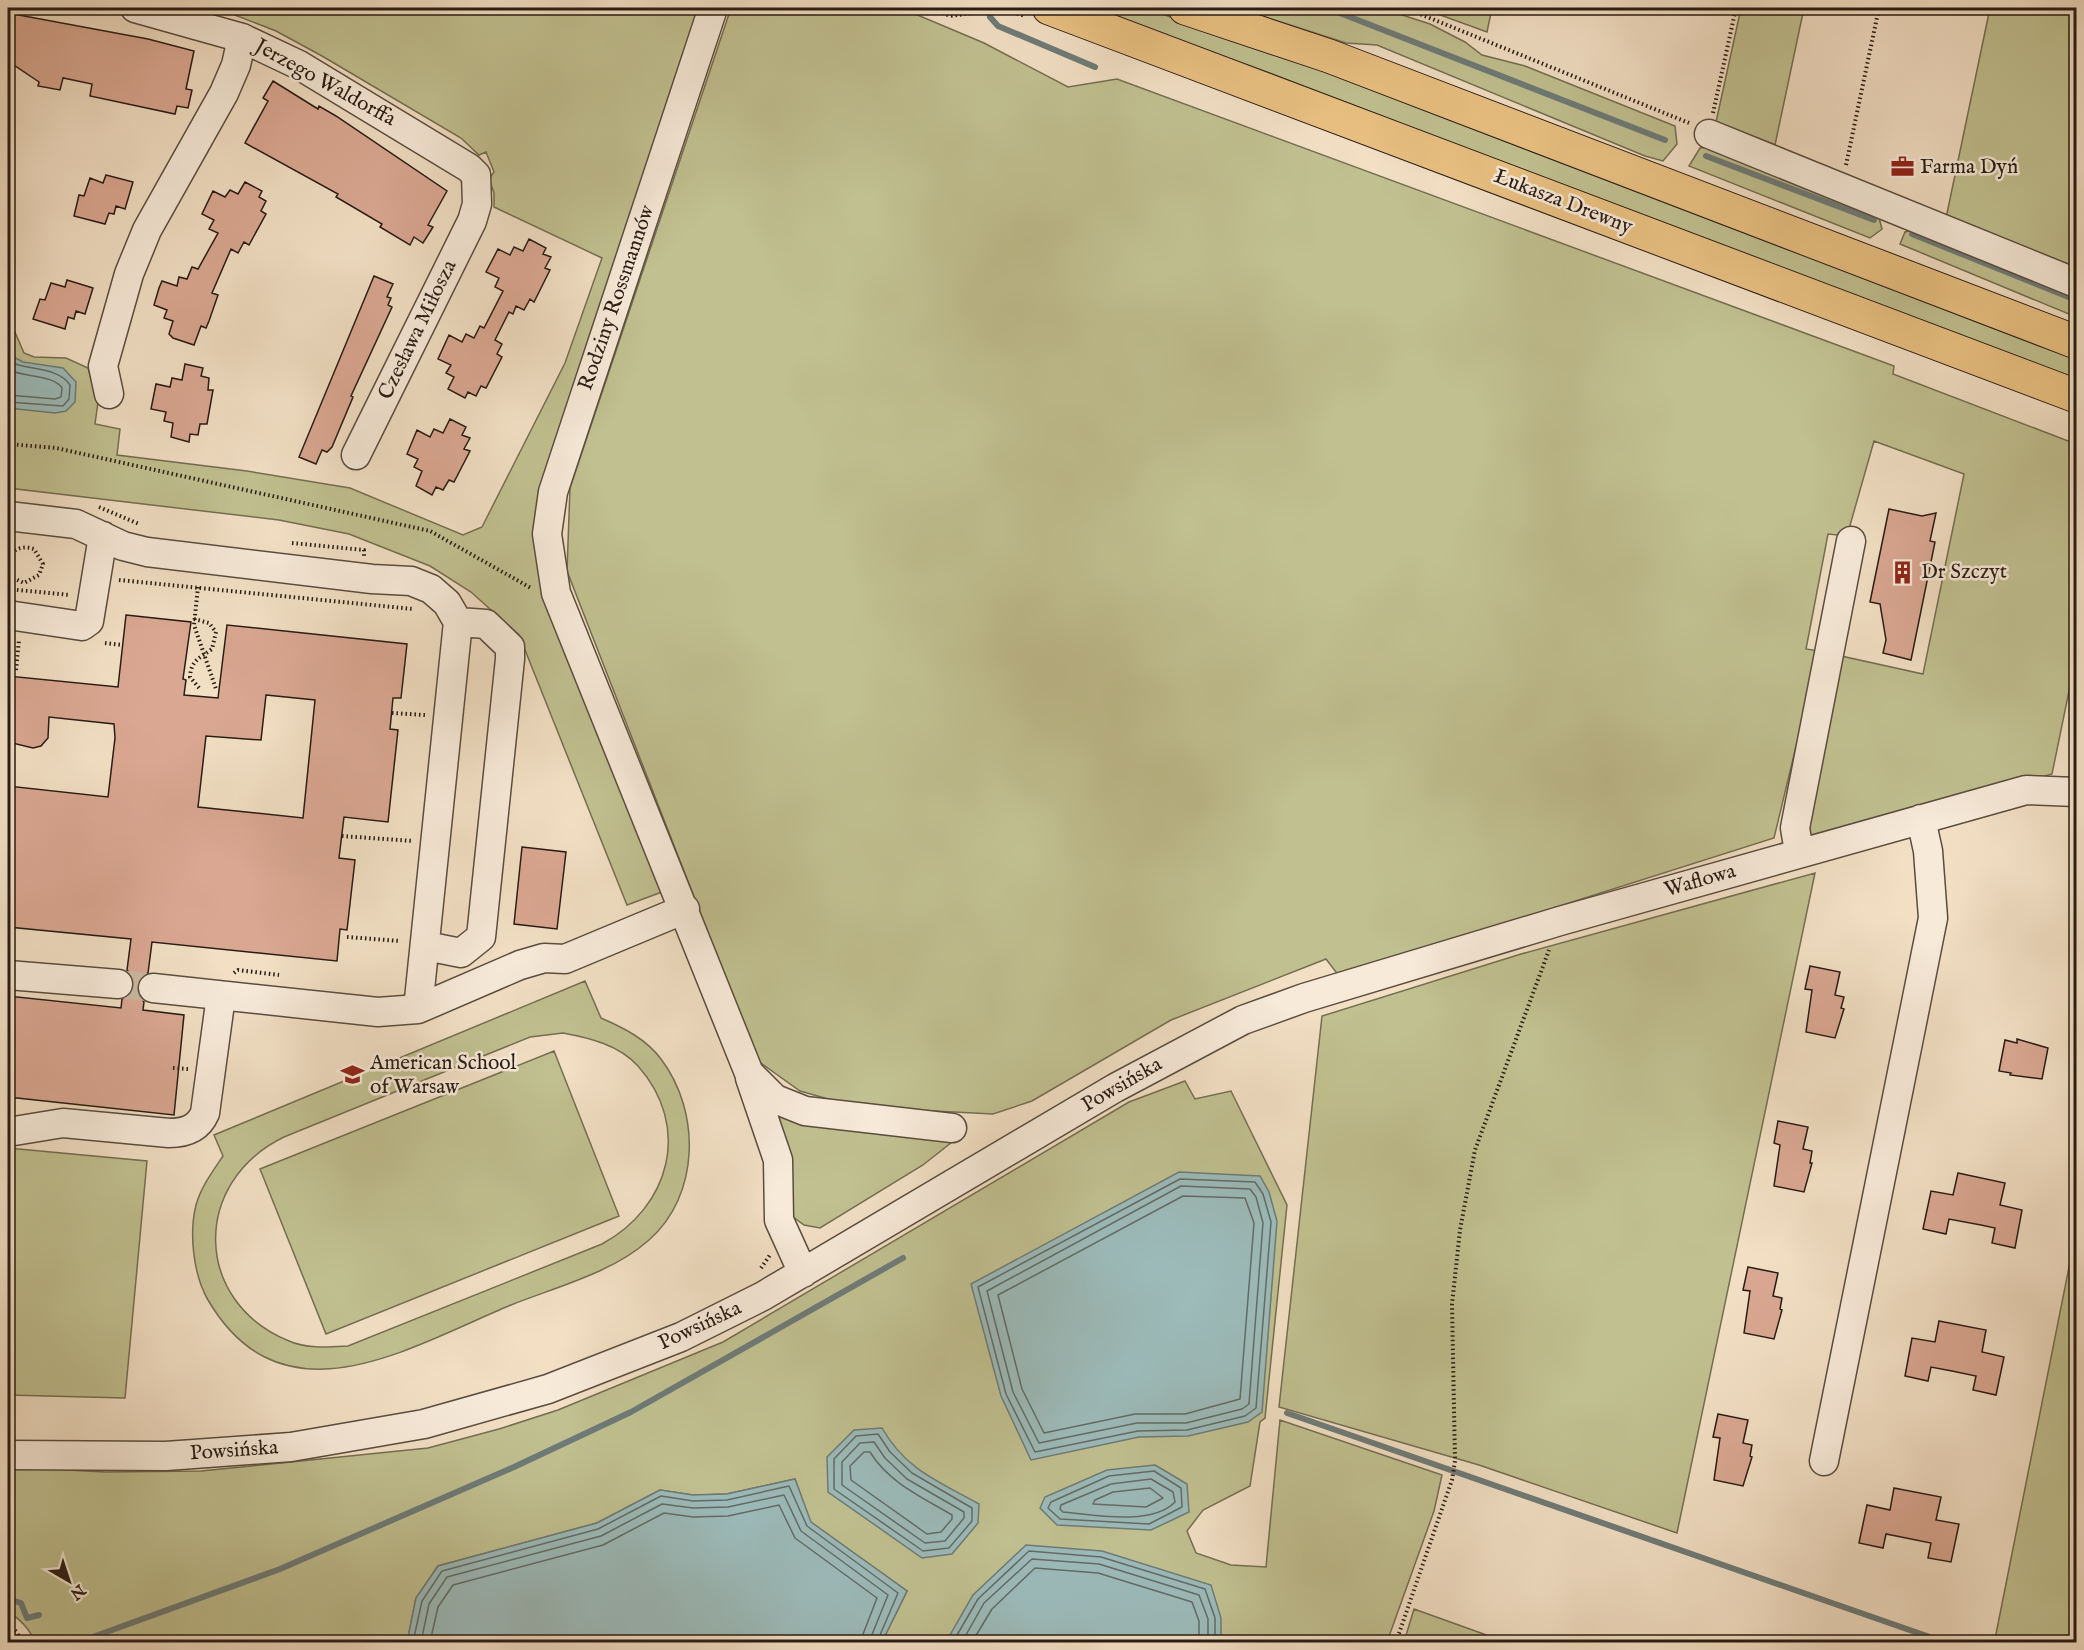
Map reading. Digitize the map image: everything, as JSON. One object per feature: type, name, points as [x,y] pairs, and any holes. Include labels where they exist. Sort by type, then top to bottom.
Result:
[{"type":"main road","name":"Łukasza Drewny","points":[[1049,8],[2076,396]]},
{"type":"main road","points":[[1185,8],[1329,56],[2076,342]]},
{"type":"street","name":"Jerzego Waldorffa","points":[[135,8],[242,38],[299,64],[470,168],[476,175],[477,204]]},
{"type":"street","name":"Rodziny Rossmannów","points":[[712,8],[553,492],[548,534],[549,559],[556,593],[749,1073],[778,1160],[779,1220],[803,1273]]},
{"type":"street","points":[[109,394],[103,366],[129,274],[147,230],[224,93],[236,65],[242,38]]},
{"type":"street","points":[[1709,134],[2076,284]]},
{"type":"street","name":"Czesława Miłosza","points":[[356,455],[463,241],[477,204]]},
{"type":"street","points":[[8,516],[76,524],[123,546],[147,552],[372,579],[411,581],[431,589],[447,603],[458,622],[434,841],[408,946],[418,1009]]},
{"type":"street","points":[[8,615],[82,626],[89,621],[103,536]]},
{"type":"street","points":[[1804,852],[1797,840],[1795,828],[1851,541]]},
{"type":"street","points":[[458,622],[486,624],[510,647],[471,945]]},
{"type":"street","name":"Waflowa","points":[[1327,991],[1560,921],[2026,790],[2076,792]]},
{"type":"street","points":[[1824,1461],[1933,918],[1928,851],[1921,819]]},
{"type":"street","points":[[153,988],[225,986],[378,1012],[418,1009],[532,962],[565,959],[681,900]]},
{"type":"street","points":[[408,946],[471,945],[532,962]]},
{"type":"street","points":[[8,975],[118,984]]},
{"type":"street","points":[[8,1132],[63,1124],[169,1133],[183,1133],[192,1128],[201,1121],[205,1113],[225,986]]},
{"type":"street","name":"Powsińska","points":[[8,1455],[218,1454],[324,1442],[424,1424],[548,1389],[632,1358],[717,1319],[803,1273],[1188,1047],[1243,1020],[1327,991]]},
{"type":"street","points":[[749,1073],[775,1099],[805,1110],[952,1128]]},
{"type":"path","points":[[930,8],[950,16],[1002,9]]},
{"type":"path","points":[[1359,8],[1405,8],[1697,126],[1709,134],[1736,8]]},
{"type":"path","points":[[1845,191],[1846,169],[1879,8]]},
{"type":"path","points":[[8,444],[56,448],[430,531],[527,587],[556,593]]},
{"type":"path","points":[[8,548],[29,547],[39,553],[43,564],[39,575],[24,582],[13,578],[8,568]]},
{"type":"path","points":[[8,562],[17,549]]},
{"type":"path","points":[[8,589],[109,596],[111,587],[117,581],[127,580],[418,610]]},
{"type":"path","points":[[198,587],[194,625],[216,689]]},
{"type":"path","points":[[194,619],[209,623],[216,632],[212,649],[194,661],[191,671],[190,677],[200,689]]},
{"type":"path","points":[[105,644],[106,632]]},
{"type":"path","points":[[16,670],[19,636],[30,637]]},
{"type":"path","points":[[94,643],[122,645]]},
{"type":"path","points":[[392,712],[435,716]]},
{"type":"path","points":[[342,836],[419,842],[415,849]]},
{"type":"path","points":[[1396,1642],[1452,1480],[1455,1461],[1452,1304],[1460,1230],[1473,1161],[1560,921]]},
{"type":"path","points":[[401,930],[408,946]]},
{"type":"path","points":[[347,937],[408,946]]},
{"type":"path","points":[[225,986],[238,970],[288,976]]},
{"type":"path","points":[[757,1274],[775,1247],[788,1242]]},
{"type":"path","points":[[8,1625],[17,1632],[21,1642]]},
{"type":"shaded area","points":[[217,8],[698,8],[622,264],[540,517],[670,889],[627,905],[519,635],[471,592],[430,566],[349,534],[279,520],[8,488],[8,316],[24,353],[34,357],[66,358],[88,368],[98,402],[95,424],[120,429],[117,455],[247,471],[350,488],[463,535],[482,527],[565,363],[602,258],[494,207],[494,193],[489,179],[494,172],[486,152],[479,155],[461,138],[276,31]]},
{"type":"shaded area","points":[[731,8],[901,8],[984,43],[1068,87],[1117,79],[1894,366],[1893,374],[2076,444],[2076,657],[2052,774],[1820,839],[1806,833],[1841,656],[1923,674],[1964,474],[1874,441],[1847,536],[1828,534],[1806,649],[1819,651],[1774,838],[1339,976],[1326,959],[1171,1020],[1032,1101],[993,1114],[856,1107],[800,1091],[758,1061],[567,571],[570,488]]},
{"type":"shaded area","points":[[1090,8],[1144,8],[1346,76],[2076,355],[2076,382],[1267,72]]},
{"type":"shaded area","points":[[1237,8],[1344,8],[1390,11],[1430,24],[1465,42],[1482,55],[1525,66],[1675,126],[1677,144],[1663,161],[1645,156],[1377,45],[1346,43]]},
{"type":"shaded area","points":[[1421,8],[1492,8],[1487,32]]},
{"type":"shaded area","points":[[1741,8],[1804,8],[1775,145],[1716,122]]},
{"type":"shaded area","points":[[1990,8],[2076,8],[2076,267],[1946,218]]},
{"type":"shaded area","points":[[1717,146],[1878,214],[1882,229],[1870,238],[1689,166],[1700,148]]},
{"type":"shaded area","points":[[1917,229],[2076,290],[2076,317],[1900,244],[1905,232]]},
{"type":"shaded area","points":[[1815,873],[1677,1533],[1479,1465],[1279,1407],[1322,1016],[1521,954]]},
{"type":"shaded area","points":[[585,981],[601,1018],[626,1030],[649,1046],[661,1059],[674,1080],[683,1103],[688,1128],[689,1152],[686,1177],[678,1200],[666,1221],[649,1240],[618,1262],[391,1356],[350,1366],[310,1369],[273,1361],[238,1339],[203,1290],[196,1266],[193,1228],[198,1198],[223,1156],[214,1135]],"holes":[[[563,1033],[594,1040],[630,1059],[638,1066],[655,1090],[665,1114],[668,1139],[666,1164],[658,1188],[644,1209],[625,1228],[602,1244],[348,1346],[326,1347],[296,1344],[257,1323],[235,1299],[221,1271],[216,1241],[219,1211],[232,1182],[254,1157],[284,1137],[530,1037]]]},
{"type":"shaded area","points":[[554,1051],[619,1216],[326,1334],[260,1169]]},
{"type":"shaded area","points":[[1185,1081],[1195,1099],[1231,1091],[1287,1205],[1265,1418],[1260,1422],[1250,1486],[1203,1510],[1187,1531],[1196,1553],[1231,1565],[1266,1567],[1280,1420],[1442,1475],[1434,1511],[1387,1642],[882,1642],[907,1591],[810,1522],[795,1479],[727,1494],[693,1495],[660,1490],[597,1523],[438,1566],[416,1598],[407,1642],[34,1642],[24,1625],[8,1612],[8,1467],[105,1472],[201,1471],[428,1448],[558,1410],[723,1342],[1129,1102]]},
{"type":"shaded area","points":[[775,1109],[822,1125],[952,1142],[923,1165],[820,1228],[804,1225],[792,1216]]},
{"type":"shaded area","points":[[8,1148],[147,1161],[125,1398],[8,1395]]},
{"type":"shaded area","points":[[2076,1232],[2076,1642],[2005,1642],[1995,1639]]},
{"type":"shaded area","points":[[1414,1609],[1506,1642],[1404,1642]]},
{"type":"water","points":[[8,354],[23,362],[63,368],[76,382],[75,402],[66,411],[55,413],[8,408]]},
{"type":"water","points":[[1179,1172],[1260,1176],[1269,1192],[1277,1221],[1262,1412],[1248,1422],[1188,1436],[1139,1437],[1031,1460],[1001,1396],[971,1284]]},
{"type":"water","points":[[882,1428],[891,1442],[912,1464],[979,1504],[978,1523],[952,1554],[922,1558],[828,1492],[827,1457],[854,1430]]},
{"type":"water","points":[[1155,1465],[1187,1484],[1189,1512],[1151,1530],[1057,1525],[1040,1508],[1045,1497],[1107,1470]]},
{"type":"water","points":[[795,1479],[811,1522],[907,1591],[882,1642],[407,1642],[416,1598],[438,1566],[597,1523],[660,1490],[693,1495],[727,1494]]},
{"type":"water","points":[[1026,1545],[1102,1551],[1211,1585],[1221,1618],[1221,1642],[946,1642],[973,1595]]},
{"type":"building","points":[[8,13],[148,39],[194,51],[186,89],[192,90],[188,108],[177,106],[175,114],[90,96],[92,84],[63,78],[60,90],[38,86],[39,82],[8,61]]},
{"type":"building","points":[[273,81],[318,109],[319,106],[336,116],[447,191],[428,225],[433,227],[423,243],[414,237],[410,245],[380,227],[382,224],[336,197],[338,194],[245,143],[268,101],[263,98]]},
{"type":"building","points":[[106,175],[133,182],[125,209],[116,206],[114,214],[109,213],[105,224],[74,216],[79,195],[84,196],[90,178],[103,183]]},
{"type":"building","points":[[245,182],[262,191],[259,197],[266,201],[261,211],[266,214],[249,245],[244,242],[238,253],[231,249],[212,293],[218,295],[209,321],[206,328],[201,326],[194,345],[173,338],[169,334],[173,321],[164,318],[167,310],[154,305],[162,281],[177,286],[179,277],[187,279],[192,267],[198,269],[218,233],[209,229],[214,220],[202,214],[213,191],[225,197],[230,190],[238,194]]},
{"type":"building","points":[[529,239],[546,248],[543,254],[551,257],[545,268],[550,270],[534,302],[530,299],[524,310],[516,306],[513,314],[509,312],[495,340],[502,344],[497,354],[502,357],[486,388],[481,386],[476,396],[468,392],[465,398],[448,389],[454,377],[446,373],[451,365],[438,359],[449,335],[462,342],[466,334],[474,338],[480,326],[484,328],[503,291],[495,287],[499,278],[486,272],[498,249],[510,255],[514,247],[523,251]]},
{"type":"building","points":[[374,276],[393,284],[387,297],[391,298],[388,305],[392,307],[351,396],[353,397],[332,447],[327,452],[322,450],[316,464],[299,457]]},
{"type":"building","points":[[67,280],[93,288],[85,314],[76,311],[74,319],[68,317],[65,329],[33,319],[40,299],[45,300],[51,283],[65,287]]},
{"type":"building","points":[[185,364],[203,368],[201,376],[209,378],[208,390],[213,390],[207,424],[200,424],[198,435],[190,434],[189,442],[171,437],[173,423],[164,421],[166,412],[151,409],[156,384],[170,387],[172,378],[182,380]]},
{"type":"building","points":[[450,419],[466,427],[462,435],[470,438],[464,449],[470,451],[454,482],[449,480],[443,490],[436,487],[432,495],[416,486],[422,471],[414,467],[418,459],[407,454],[417,430],[430,437],[434,429],[443,433]]},
{"type":"building","name":"Dr Szczyt","points":[[1889,509],[1922,516],[1936,513],[1930,541],[1935,542],[1911,660],[1883,653],[1886,640],[1880,604],[1870,602]]},
{"type":"building","points":[[126,615],[191,622],[183,679],[186,680],[184,695],[218,698],[227,625],[407,644],[401,698],[393,698],[390,729],[398,730],[388,822],[344,817],[339,858],[355,860],[347,930],[340,929],[337,961],[152,942],[148,973],[140,978],[137,986],[138,994],[144,1002],[143,1010],[184,1015],[174,1115],[8,1097],[8,996],[121,1008],[122,999],[131,994],[134,985],[133,976],[127,970],[131,939],[8,927],[8,786],[108,797],[115,738],[114,724],[49,717],[48,738],[41,746],[33,748],[8,742],[8,676],[118,687]],"holes":[[[266,695],[315,700],[303,818],[198,807],[206,736],[261,740]]]},
{"type":"building","points":[[522,847],[566,852],[557,929],[514,924]]},
{"type":"building","points":[[1810,966],[1840,972],[1835,995],[1844,997],[1841,1008],[1844,1009],[1835,1038],[1806,1032],[1812,990],[1805,989]]},
{"type":"building","points":[[2017,1039],[2048,1048],[2042,1079],[2010,1075],[2011,1073],[1999,1071],[2005,1040],[2017,1043]]},
{"type":"building","points":[[1778,1121],[1808,1127],[1803,1149],[1812,1151],[1810,1163],[1812,1163],[1804,1192],[1774,1186],[1780,1145],[1774,1143]]},
{"type":"building","points":[[1958,1173],[2005,1183],[2000,1205],[2022,1210],[2015,1248],[1992,1243],[1995,1228],[1981,1225],[1949,1219],[1946,1234],[1923,1229],[1931,1191],[1953,1195]]},
{"type":"building","points":[[1748,1267],[1778,1273],[1773,1296],[1782,1298],[1780,1309],[1782,1310],[1774,1339],[1744,1333],[1750,1291],[1743,1290]]},
{"type":"building","points":[[1939,1321],[1986,1330],[1982,1352],[2004,1357],[1996,1395],[1973,1390],[1976,1376],[1931,1367],[1928,1381],[1905,1376],[1912,1338],[1935,1342]]},
{"type":"building","points":[[1718,1414],[1748,1420],[1743,1443],[1752,1445],[1750,1456],[1752,1457],[1743,1486],[1714,1480],[1720,1438],[1713,1437]]},
{"type":"building","points":[[1894,1488],[1941,1497],[1936,1520],[1959,1524],[1951,1562],[1928,1558],[1931,1543],[1886,1534],[1883,1548],[1859,1543],[1867,1505],[1890,1510]]},
{"type":"waterway","points":[[1327,8],[1665,140]]},
{"type":"waterway","points":[[990,17],[998,26],[1095,67]]},
{"type":"waterway","points":[[1706,156],[1874,220]]},
{"type":"waterway","points":[[1912,234],[2076,300]]},
{"type":"waterway","points":[[79,1642],[280,1569],[514,1467],[631,1412],[903,1258]]},
{"type":"waterway","points":[[1287,1413],[1944,1642]]},
{"type":"waterway","points":[[8,1599],[21,1603],[27,1618],[39,1615]]},
{"type":"tunnel","points":[[118,984],[153,988]]},
{"type":"place","name":"Farma Dyń","points":[[1902,167]]},
{"type":"place","name":"Dr Szczyt","points":[[1903,572]]},
{"type":"place","name":"American School of Warsaw","points":[[352,1075]]}]
